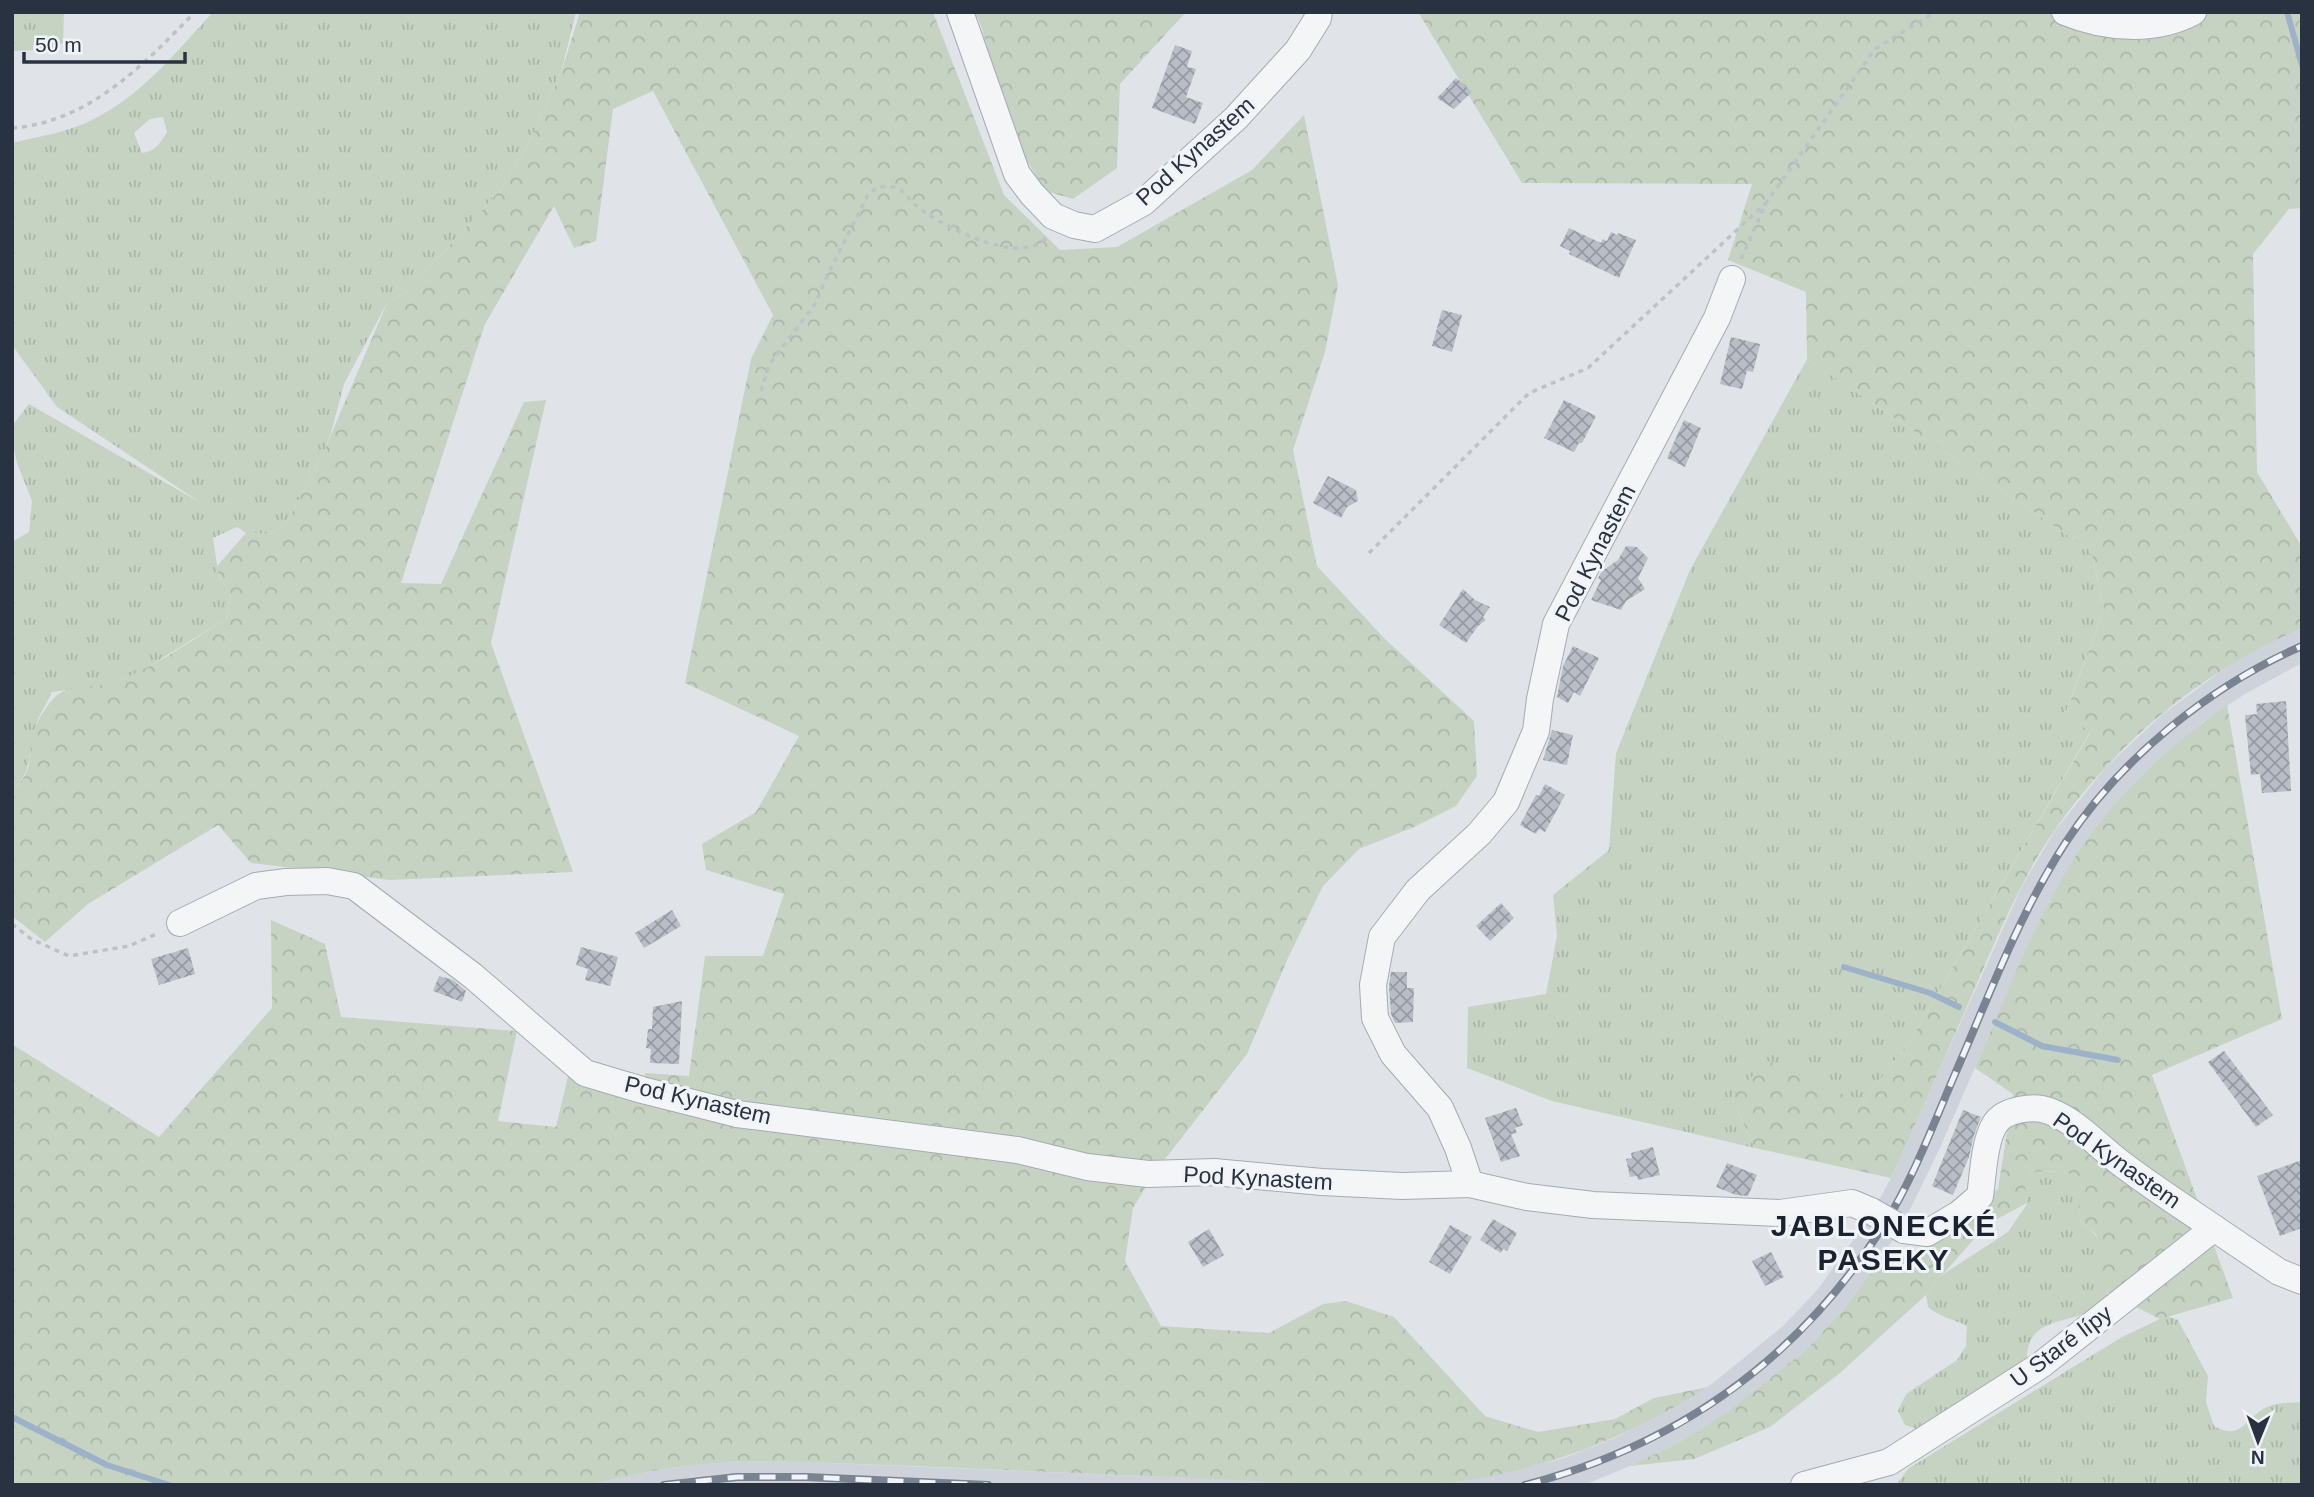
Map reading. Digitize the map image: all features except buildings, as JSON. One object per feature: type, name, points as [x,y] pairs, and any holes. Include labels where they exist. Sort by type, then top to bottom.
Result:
[{"type":"street","points":[[960,12],[1017,173],[1031,194],[1053,215],[1074,225]]},
{"type":"street","name":"Pod Kynastem","points":[[1074,225],[1095,229],[1144,202],[1236,118],[1298,50],[1319,12]]},
{"type":"street","points":[[2077,17],[2147,26],[2193,12]]},
{"type":"street","name":"Pod Kynastem","points":[[1470,1184],[1440,1108],[1393,1054],[1375,1018],[1373,985],[1382,937],[1418,890],[1479,834],[1506,802],[1536,731],[1556,624],[1717,318],[1732,279]]},
{"type":"street","name":"Pod Kynastem","points":[[180,923],[256,886],[327,881],[354,886],[473,976],[585,1073],[737,1114],[1018,1150],[1087,1167],[1148,1174],[1214,1172],[1402,1186],[1470,1184],[1527,1197],[1593,1205],[1780,1213],[1852,1203],[1904,1230],[1927,1233],[1959,1214],[1980,1196],[1989,1139],[1996,1121],[2033,1108],[2048,1110],[2069,1121],[2119,1162],[2214,1228]]},
{"type":"street","points":[[2214,1228],[2279,1272],[2302,1281]]},
{"type":"street","name":"U Staré lípy","points":[[1804,1485],[1889,1462],[2041,1366],[2214,1228]]},
{"type":"path","points":[[12,128],[33,126],[77,111],[115,88],[151,57],[195,12]]},
{"type":"path","points":[[1732,279],[1766,203],[1875,49],[1935,12]]},
{"type":"path","points":[[761,391],[769,365],[815,304],[869,193],[877,187],[887,186],[901,190],[915,204],[957,231],[988,244],[1033,246],[1074,225]]},
{"type":"path","points":[[1369,553],[1530,393],[1588,368],[1766,203]]},
{"type":"path","points":[[12,924],[31,939],[69,956],[129,946],[180,923]]},
{"type":"shaded area","points":[[2302,628],[2302,663],[2245,694],[2204,721],[2148,770],[2113,808],[2015,976],[1939,1150],[1899,1232],[1843,1310],[1806,1350],[1726,1414],[1680,1442],[1584,1485],[1408,1485],[1460,1481],[1512,1471],[1564,1458],[1617,1437],[1708,1387],[1783,1326],[1818,1289],[1871,1215],[1891,1178],[2022,886],[2054,832],[2106,767],[2163,714],[2228,666]]},
{"type":"shaded area","points":[[737,1461],[1362,1485],[587,1485],[662,1469]]},
{"type":"green space","points":[[12,12],[64,12],[63,43],[53,49],[12,51]]},
{"type":"green space","points":[[213,12],[576,12],[561,73],[529,142],[502,188],[408,291],[387,303],[344,384],[324,451],[286,524],[271,534],[246,533],[237,527],[213,538],[219,578],[231,593],[227,618],[140,672],[107,685],[52,692],[36,724],[27,769],[12,791],[12,542],[29,532],[32,501],[17,463],[12,426],[29,404],[201,503],[57,407],[12,345],[12,143],[76,127],[113,108],[145,84]],"holes":[[[163,117],[167,132],[160,143],[142,153],[134,133],[150,119]]]},
{"type":"green space","points":[[580,12],[933,12],[1004,195],[1060,250],[1117,247],[1252,170],[1304,115],[1338,285],[1325,352],[1293,450],[1317,566],[1385,639],[1474,721],[1477,776],[1456,806],[1414,827],[1359,849],[1323,886],[1288,958],[1247,1054],[1158,1168],[735,1105],[645,1085],[645,1073],[689,1076],[705,956],[763,956],[784,894],[706,870],[702,844],[756,812],[799,736],[685,683],[751,359],[773,315],[653,91],[613,109],[596,241],[574,248],[554,206],[485,324],[401,583],[441,584],[524,402],[546,400],[491,643],[573,872],[389,880],[251,863],[218,825],[88,904],[45,942],[12,916],[12,791],[28,768],[32,737],[43,712],[60,693],[74,688],[104,685],[127,677],[171,654],[227,618],[231,593],[219,578],[217,566],[246,533],[271,534],[286,524],[324,451],[387,303],[408,291],[502,188],[529,142],[561,73]]},
{"type":"green space","points":[[975,12],[1186,12],[1120,84],[1117,168],[1073,199],[1045,191],[1010,132]]},
{"type":"green space","points":[[1418,12],[2302,12],[2302,208],[2289,209],[2253,254],[2257,472],[2302,547],[2302,628],[2230,665],[2164,712],[2105,768],[2078,798],[2031,868],[2011,908],[1891,1178],[1755,1148],[1731,1097],[1768,1061],[1862,1103],[1910,1041],[2090,733],[2066,713],[2104,609],[2091,551],[1807,359],[1806,292],[1728,260],[1752,184],[1522,183]]},
{"type":"green space","points":[[1807,359],[2091,551],[2104,609],[2066,712],[2090,732],[1910,1041],[1862,1103],[1731,1097],[1755,1148],[1552,1101],[1467,1068],[1468,1007],[1546,994],[1557,936],[1553,895],[1609,850],[1616,753],[1690,570]]},
{"type":"green space","points":[[2227,705],[2282,1019],[2152,1075],[2233,1298],[2160,1319],[2108,1293],[2099,1266],[2097,1237],[2081,1222],[2078,1208],[2084,1194],[2079,1177],[2062,1171],[2032,1172],[2025,1183],[2027,1203],[1986,1225],[1926,1295],[1840,1373],[1770,1427],[1694,1459],[1630,1466],[1680,1442],[1726,1413],[1806,1350],[1843,1310],[1872,1270],[1917,1253],[1998,1189],[2013,1094],[1975,1068],[2035,930],[2079,851],[2110,810],[2166,753]]},
{"type":"green space","points":[[271,920],[325,944],[341,1017],[517,1031],[498,1121],[556,1127],[569,1072],[1149,1182],[1133,1208],[1125,1261],[1161,1326],[1269,1333],[1323,1304],[1346,1301],[1394,1317],[1485,1416],[1538,1432],[1615,1419],[1654,1398],[1708,1387],[1620,1435],[1560,1458],[1497,1475],[1431,1484],[1316,1484],[737,1461],[662,1469],[587,1485],[12,1485],[12,1044],[159,1137],[272,1008]]},
{"type":"green space","points":[[2062,1171],[2079,1177],[2085,1194],[2078,1208],[2081,1222],[2090,1228],[2101,1243],[2099,1266],[2108,1287],[2107,1302],[2085,1314],[2053,1323],[2037,1332],[2028,1347],[2027,1359],[1925,1432],[1905,1425],[1898,1411],[1906,1394],[1957,1360],[1966,1346],[1967,1326],[1928,1307],[1926,1295],[1939,1277],[2008,1232],[2027,1204],[2025,1183],[2032,1172]]},
{"type":"green space","points":[[2166,1316],[2178,1320],[2208,1376],[2206,1402],[2214,1426],[2223,1430],[2237,1430],[2271,1405],[2302,1402],[2302,1485],[1896,1485],[1909,1468],[2122,1337]]},
{"type":"waterway","points":[[2287,12],[2302,65]]},
{"type":"waterway","points":[[1844,967],[1930,993],[1959,1007]]},
{"type":"waterway","points":[[1995,1022],[2042,1046],[2118,1060]]},
{"type":"waterway","points":[[12,1417],[107,1465],[169,1485]]},
{"type":"railway","points":[[1525,1485],[1581,1468],[1684,1421],[1730,1391],[1773,1356],[1813,1317],[1850,1273],[1884,1225],[1904,1189],[2019,926],[2049,869],[2088,811],[2141,754],[2201,703],[2268,662],[2302,646]]},
{"type":"railway","points":[[664,1485],[737,1477],[806,1477],[988,1485]]},
{"type":"district","name":"JABLONECKÉ PASEKY","points":[[1884,1243]]}]
